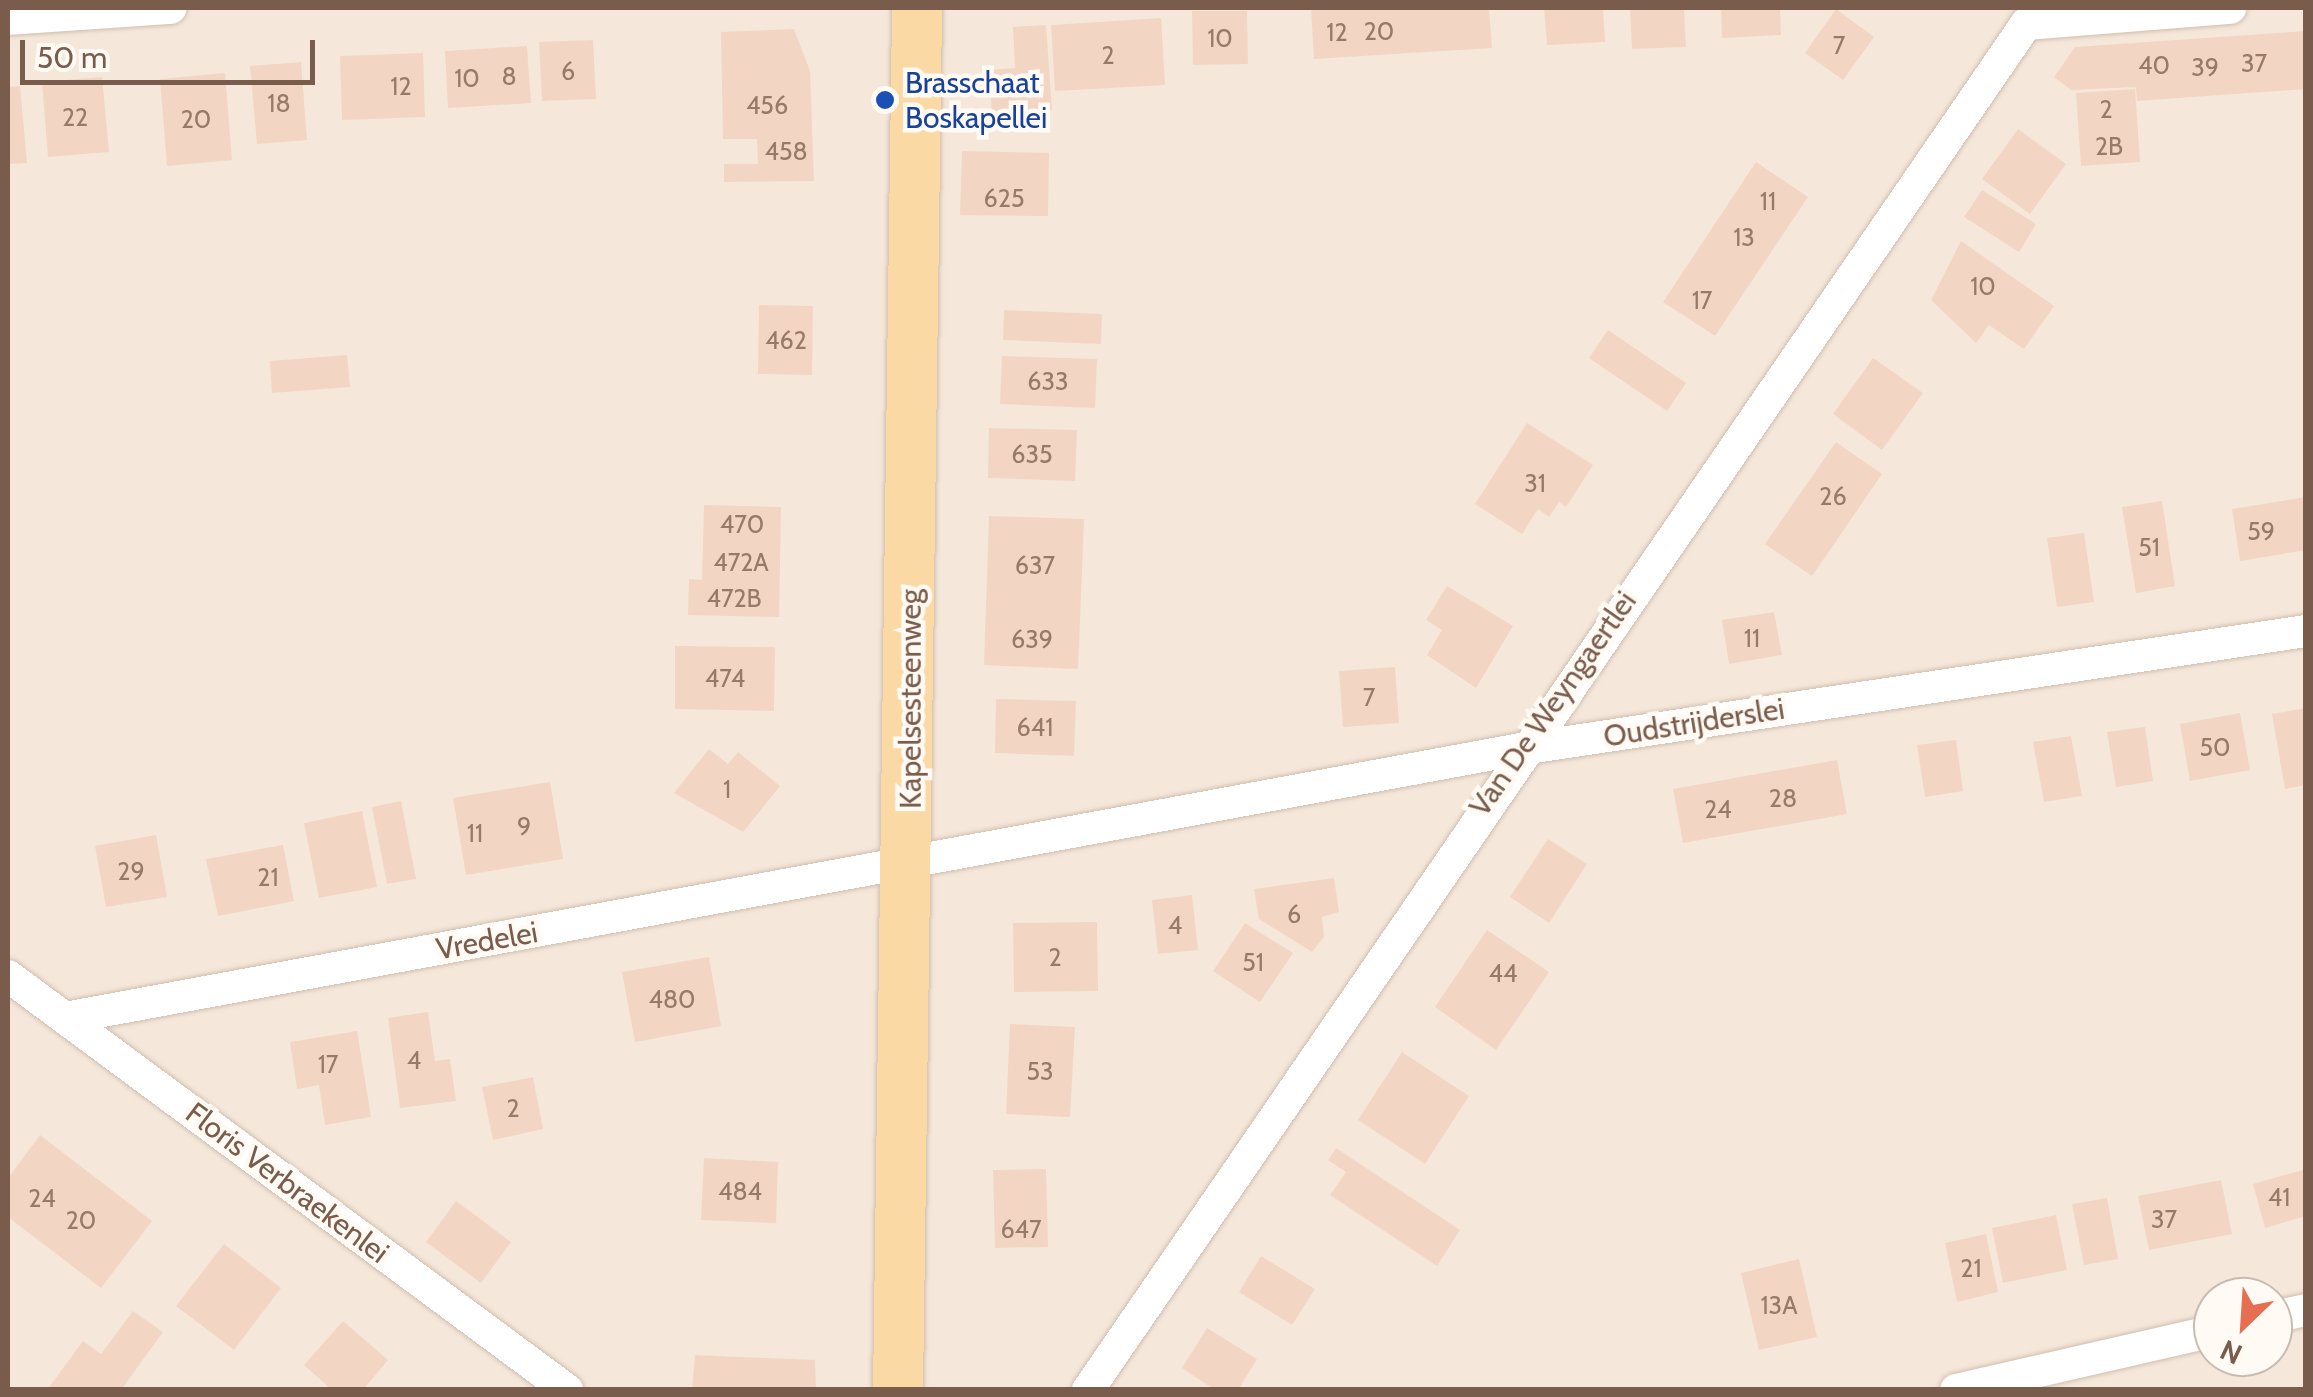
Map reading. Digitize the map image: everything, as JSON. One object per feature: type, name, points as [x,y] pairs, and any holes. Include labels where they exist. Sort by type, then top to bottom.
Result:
[{"type":"main road","name":"Kapelsesteenweg","points":[[898,1390],[910,865],[917,8]]},
{"type":"street","points":[[8,19],[171,8]]},
{"type":"street","points":[[2014,16],[2230,8]]},
{"type":"street","name":"Van De Weyngaertlei","points":[[1088,1390],[2014,16]]},
{"type":"street","name":"Oudstrijderslei","points":[[910,865],[1520,749],[2306,631]]},
{"type":"street","name":"Vredelei","points":[[65,1018],[910,865]]},
{"type":"street","name":"Floris Verbraekenlei","points":[[8,976],[567,1390]]},
{"type":"street","points":[[1956,1390],[2193,1336]]},
{"type":"shaded area","points":[[8,8],[2305,8],[2305,1389],[8,1390]]},
{"type":"building","points":[[1311,8],[1489,8],[1492,48],[1314,59]]},
{"type":"building","points":[[1544,8],[1603,8],[1605,42],[1547,45]]},
{"type":"building","points":[[1630,8],[1684,8],[1686,47],[1632,49]]},
{"type":"building","points":[[1721,8],[1780,8],[1781,35],[1722,38]]},
{"type":"building","points":[[1836,9],[1874,37],[1843,80],[1805,53]]},
{"type":"building","points":[[1192,11],[1247,11],[1248,64],[1193,65]]},
{"type":"building","points":[[1161,18],[1165,85],[1055,91],[1051,25]]},
{"type":"building","points":[[1046,25],[1052,110],[992,114],[989,70],[1015,68],[1013,27]]},
{"type":"building","points":[[794,29],[810,71],[814,181],[724,182],[724,164],[758,164],[757,139],[723,139],[721,32]]},
{"type":"building","points":[[2306,31],[2306,89],[2137,101],[2136,87],[2071,90],[2054,77],[2075,47]]},
{"type":"building","points":[[593,40],[596,99],[542,101],[539,42]]},
{"type":"building","points":[[527,46],[531,103],[448,108],[445,51]]},
{"type":"building","points":[[423,53],[425,117],[342,120],[340,56]]},
{"type":"building","points":[[301,62],[307,140],[257,144],[250,66]]},
{"type":"building","points":[[225,73],[232,160],[167,166],[160,79]]},
{"type":"building","points":[[102,77],[109,152],[48,157],[42,82]]},
{"type":"building","points":[[20,86],[27,163],[8,164],[8,87]]},
{"type":"building","points":[[2135,89],[2140,162],[2081,166],[2076,93]]},
{"type":"building","points":[[2018,129],[2066,164],[2030,214],[1982,179]]},
{"type":"building","points":[[962,151],[1049,153],[1048,216],[960,215]]},
{"type":"building","points":[[1756,162],[1808,197],[1715,336],[1663,302]]},
{"type":"building","points":[[1982,190],[2036,224],[2019,252],[1964,217]]},
{"type":"building","points":[[1961,241],[2054,306],[2024,349],[1989,325],[1976,343],[1931,300]]},
{"type":"building","points":[[759,305],[813,306],[812,375],[758,374]]},
{"type":"building","points":[[1004,310],[1102,314],[1101,344],[1003,340]]},
{"type":"building","points":[[1608,330],[1686,383],[1667,411],[1589,358]]},
{"type":"building","points":[[347,355],[350,387],[272,393],[270,361]]},
{"type":"building","points":[[1002,356],[1097,359],[1095,408],[1000,404]]},
{"type":"building","points":[[1873,358],[1923,393],[1882,450],[1833,414]]},
{"type":"building","points":[[1527,423],[1593,465],[1566,507],[1559,502],[1549,517],[1538,509],[1522,534],[1475,504]]},
{"type":"building","points":[[989,428],[1077,430],[1075,481],[988,478]]},
{"type":"building","points":[[1836,442],[1882,474],[1812,576],[1765,544]]},
{"type":"building","points":[[2306,497],[2306,550],[2240,561],[2232,509]]},
{"type":"building","points":[[2162,501],[2175,586],[2136,593],[2122,507]]},
{"type":"building","points":[[704,505],[781,507],[779,617],[688,615],[689,579],[702,580]]},
{"type":"building","points":[[989,516],[1084,519],[1078,669],[984,665]]},
{"type":"building","points":[[2084,533],[2094,602],[2057,607],[2047,538]]},
{"type":"building","points":[[1447,586],[1513,626],[1476,688],[1427,655],[1442,630],[1426,620]]},
{"type":"building","points":[[1774,612],[1782,655],[1729,664],[1722,620]]},
{"type":"building","points":[[675,646],[775,647],[774,711],[675,709]]},
{"type":"building","points":[[1395,667],[1399,723],[1343,727],[1339,671]]},
{"type":"building","points":[[996,699],[1076,701],[1074,756],[995,753]]},
{"type":"building","points":[[2306,708],[2306,785],[2285,789],[2272,714]]},
{"type":"building","points":[[2240,713],[2250,770],[2190,781],[2180,724]]},
{"type":"building","points":[[2145,727],[2153,781],[2116,787],[2107,732]]},
{"type":"building","points":[[2071,736],[2082,796],[2044,802],[2033,742]]},
{"type":"building","points":[[1956,740],[1963,791],[1925,797],[1917,745]]},
{"type":"building","points":[[709,749],[728,764],[738,752],[780,786],[743,832],[674,793]]},
{"type":"building","points":[[1837,760],[1847,814],[1683,843],[1673,789]]},
{"type":"building","points":[[550,782],[563,859],[466,875],[453,798]]},
{"type":"building","points":[[401,801],[416,879],[387,884],[372,807]]},
{"type":"building","points":[[362,811],[377,887],[319,898],[304,823]]},
{"type":"building","points":[[156,835],[167,897],[106,907],[95,846]]},
{"type":"building","points":[[1548,839],[1587,864],[1549,923],[1510,897]]},
{"type":"building","points":[[283,845],[294,901],[218,916],[206,859]]},
{"type":"building","points":[[1334,878],[1339,912],[1322,917],[1324,937],[1312,952],[1259,919],[1254,889]]},
{"type":"building","points":[[1192,895],[1198,950],[1158,954],[1152,900]]},
{"type":"building","points":[[1097,922],[1098,991],[1014,992],[1013,923]]},
{"type":"building","points":[[1245,923],[1293,953],[1260,1002],[1213,971]]},
{"type":"building","points":[[1487,930],[1549,972],[1496,1050],[1435,1007]]},
{"type":"building","points":[[709,957],[721,1026],[635,1042],[622,972]]},
{"type":"building","points":[[428,1012],[435,1061],[450,1059],[456,1101],[400,1108],[388,1018]]},
{"type":"building","points":[[1010,1024],[1075,1027],[1070,1117],[1006,1114]]},
{"type":"building","points":[[357,1031],[371,1117],[325,1125],[319,1085],[297,1089],[290,1042]]},
{"type":"building","points":[[1402,1052],[1469,1096],[1425,1164],[1358,1120]]},
{"type":"building","points":[[533,1077],[543,1129],[493,1140],[482,1087]]},
{"type":"building","points":[[40,1135],[152,1221],[101,1288],[8,1217],[8,1178]]},
{"type":"building","points":[[1336,1148],[1460,1230],[1437,1266],[1330,1195],[1346,1172],[1328,1160]]},
{"type":"building","points":[[704,1158],[778,1162],[776,1223],[701,1220]]},
{"type":"building","points":[[1046,1169],[1048,1247],[995,1248],[993,1170]]},
{"type":"building","points":[[2306,1169],[2306,1216],[2265,1228],[2253,1184]]},
{"type":"building","points":[[2221,1180],[2232,1234],[2149,1250],[2138,1196]]},
{"type":"building","points":[[2107,1198],[2118,1259],[2084,1265],[2072,1204]]},
{"type":"building","points":[[456,1201],[511,1242],[481,1283],[426,1242]]},
{"type":"building","points":[[2056,1215],[2067,1270],[2003,1283],[1992,1228]]},
{"type":"building","points":[[1986,1234],[1998,1292],[1957,1302],[1945,1243]]},
{"type":"building","points":[[224,1244],[281,1288],[234,1350],[176,1306]]},
{"type":"building","points":[[1261,1256],[1315,1289],[1292,1325],[1239,1292]]},
{"type":"building","points":[[1799,1259],[1817,1337],[1759,1350],[1741,1273]]},
{"type":"building","points":[[133,1311],[163,1332],[121,1390],[47,1390],[83,1341],[101,1354]]},
{"type":"building","points":[[343,1321],[388,1360],[363,1390],[332,1390],[304,1365]]},
{"type":"building","points":[[1207,1328],[1257,1359],[1238,1390],[1215,1390],[1182,1368]]},
{"type":"building","points":[[695,1355],[815,1360],[816,1390],[692,1390]]},
{"type":"place","name":"Brasschaat Boskapellei","points":[[885,100]]}]
